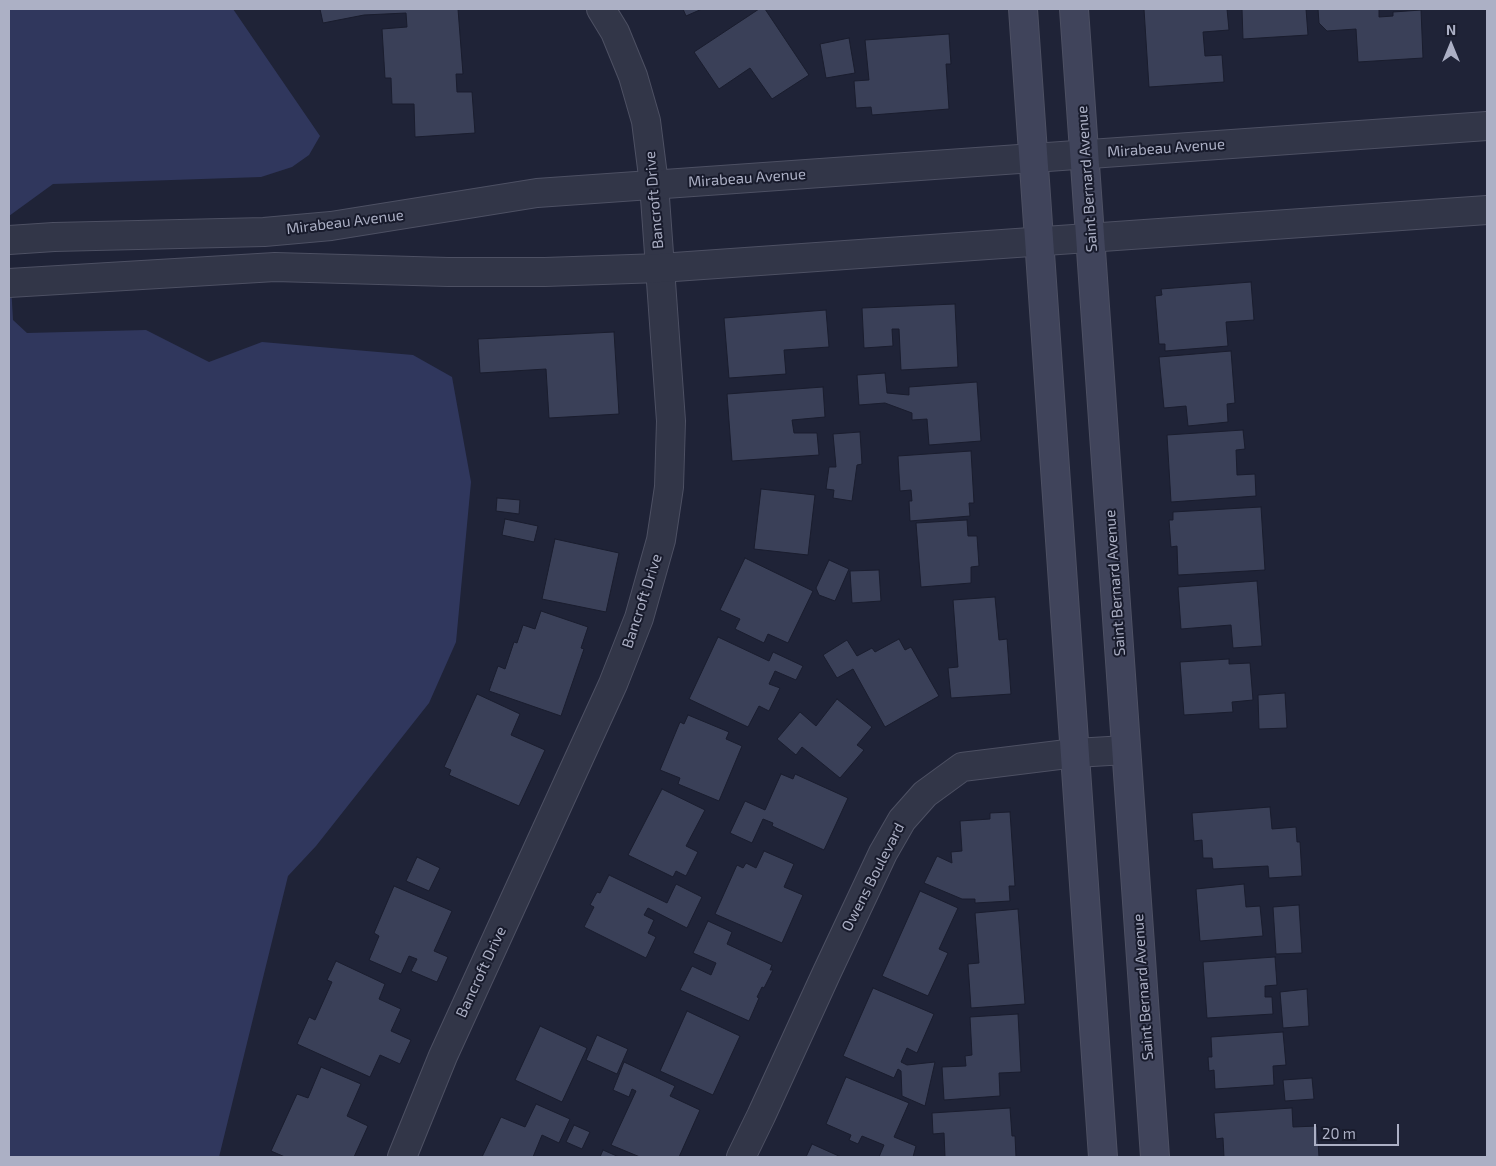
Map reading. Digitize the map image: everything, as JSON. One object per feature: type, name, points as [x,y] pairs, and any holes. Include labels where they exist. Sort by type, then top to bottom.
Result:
[{"type":"main road","points":[[1023,9],[1103,1157]]},
{"type":"main road","name":"Saint Bernard Avenue","points":[[1074,9],[1155,1157]]},
{"type":"street","name":"Bancroft Drive","points":[[402,1157],[443,1056],[613,684],[639,618],[661,540],[669,487],[672,422],[654,184],[646,121],[633,76],[615,32],[601,9]]},
{"type":"street","name":"Mirabeau Avenue","points":[[9,240],[54,237],[264,232],[322,227],[537,194],[654,184],[1487,126]]},
{"type":"street","points":[[9,283],[275,267],[448,272],[545,272],[660,268],[1487,210]]},
{"type":"street","name":"Owens Boulevard","points":[[741,1157],[762,1116],[826,972],[882,853],[902,820],[925,794],[962,767],[1075,753],[1126,750]]},
{"type":"water","points":[[9,9],[233,9],[320,136],[309,155],[292,167],[261,177],[53,184],[9,216]]},
{"type":"water","points":[[9,250],[13,320],[27,333],[146,330],[209,362],[262,342],[413,355],[452,377],[471,482],[456,642],[429,703],[316,846],[288,876],[219,1157],[9,1157]]},
{"type":"building","points":[[320,9],[458,9],[463,74],[456,74],[457,92],[472,92],[475,133],[415,137],[414,104],[392,104],[391,78],[385,78],[382,29],[407,27],[406,13],[364,15],[323,23]]},
{"type":"building","points":[[683,9],[702,9],[686,16]]},
{"type":"building","points":[[759,9],[765,9],[809,75],[772,99],[750,68],[719,89],[694,52]]},
{"type":"building","points":[[1144,9],[1227,9],[1229,30],[1203,32],[1205,56],[1222,55],[1224,82],[1149,87]]},
{"type":"building","points":[[1242,9],[1306,9],[1308,35],[1243,39]]},
{"type":"building","points":[[1318,9],[1379,9],[1379,17],[1393,16],[1393,12],[1421,10],[1423,58],[1358,62],[1356,29],[1327,31],[1319,23]]},
{"type":"building","points":[[949,34],[951,64],[946,64],[949,109],[872,115],[871,107],[856,108],[854,81],[869,80],[865,40]]},
{"type":"building","points":[[849,38],[855,73],[826,78],[820,44]]},
{"type":"building","points":[[1251,282],[1254,320],[1226,322],[1228,346],[1165,351],[1165,344],[1159,344],[1155,296],[1162,295],[1161,289]]},
{"type":"building","points":[[955,304],[958,367],[901,370],[899,329],[892,329],[893,346],[864,348],[862,308]]},
{"type":"building","points":[[826,310],[829,347],[784,350],[786,374],[729,378],[724,318]]},
{"type":"building","points":[[614,332],[619,414],[549,418],[546,369],[480,373],[478,339]]},
{"type":"building","points":[[1231,351],[1235,403],[1227,404],[1228,422],[1188,426],[1186,406],[1164,408],[1159,357]]},
{"type":"building","points":[[885,373],[887,393],[909,395],[909,387],[977,382],[981,441],[929,445],[927,419],[912,420],[912,413],[885,403],[859,405],[857,375]]},
{"type":"building","points":[[823,387],[825,417],[792,420],[794,433],[817,433],[819,455],[732,461],[727,394]]},
{"type":"building","points":[[1243,430],[1245,449],[1236,450],[1237,475],[1255,474],[1256,496],[1171,502],[1167,435]]},
{"type":"building","points":[[860,432],[862,464],[857,465],[852,501],[833,498],[834,490],[826,489],[829,467],[836,467],[833,434]]},
{"type":"building","points":[[971,451],[974,503],[969,503],[970,516],[910,521],[909,501],[912,501],[911,490],[900,491],[898,456]]},
{"type":"building","points":[[761,489],[815,495],[808,555],[754,549]]},
{"type":"building","points":[[497,498],[520,500],[519,514],[496,511]]},
{"type":"building","points":[[1261,507],[1265,570],[1178,575],[1177,546],[1171,547],[1169,520],[1173,520],[1173,512]]},
{"type":"building","points":[[505,519],[538,526],[534,542],[502,535]]},
{"type":"building","points":[[967,520],[968,536],[977,536],[979,566],[971,567],[971,583],[921,587],[916,523]]},
{"type":"building","points":[[555,539],[619,553],[606,612],[542,599]]},
{"type":"building","points":[[745,558],[813,591],[788,643],[768,634],[764,643],[735,629],[740,619],[720,610]]},
{"type":"building","points":[[829,560],[849,569],[835,601],[819,595],[816,588]]},
{"type":"building","points":[[879,570],[881,601],[852,603],[850,571]]},
{"type":"building","points":[[1257,581],[1262,646],[1233,648],[1231,625],[1181,629],[1178,587]]},
{"type":"building","points":[[995,597],[999,640],[1007,639],[1011,694],[951,698],[948,668],[958,667],[953,600]]},
{"type":"building","points":[[541,611],[588,627],[581,648],[584,649],[561,716],[489,691],[498,666],[505,669],[514,642],[517,643],[523,625],[535,629]]},
{"type":"building","points":[[718,637],[769,661],[773,652],[803,666],[796,680],[775,671],[769,684],[780,688],[769,711],[759,706],[748,727],[689,699]]},
{"type":"building","points":[[899,639],[905,650],[911,647],[939,696],[885,727],[853,669],[837,678],[823,655],[847,640],[857,656],[872,648],[875,652]]},
{"type":"building","points":[[1229,659],[1229,664],[1250,663],[1253,700],[1232,702],[1233,712],[1184,715],[1180,662]]},
{"type":"building","points":[[1285,693],[1287,728],[1259,729],[1258,695]]},
{"type":"building","points":[[477,694],[520,714],[511,735],[545,750],[519,806],[449,775],[451,770],[444,767]]},
{"type":"building","points":[[837,699],[872,727],[857,745],[864,750],[840,778],[802,747],[796,755],[777,739],[800,712],[816,726]]},
{"type":"building","points":[[688,715],[729,732],[726,739],[742,746],[719,801],[678,784],[680,778],[660,770],[680,722],[684,724]]},
{"type":"building","points":[[781,774],[793,779],[795,774],[848,798],[824,850],[772,826],[773,823],[763,819],[752,843],[730,833],[745,801],[765,810]]},
{"type":"building","points":[[662,789],[705,810],[686,846],[698,852],[686,876],[676,871],[673,877],[628,855]]},
{"type":"building","points":[[1270,807],[1272,829],[1296,827],[1297,842],[1300,842],[1302,876],[1269,878],[1268,866],[1213,869],[1212,858],[1203,858],[1202,840],[1194,841],[1192,813]]},
{"type":"building","points":[[1010,812],[1015,886],[1009,886],[1010,901],[975,903],[975,899],[962,899],[924,883],[937,856],[952,863],[951,852],[962,851],[960,821],[990,819],[990,813]]},
{"type":"building","points":[[764,851],[794,864],[784,887],[803,895],[782,943],[715,914],[737,865],[743,868],[746,863],[756,868]]},
{"type":"building","points":[[417,857],[440,868],[429,891],[406,881]]},
{"type":"building","points":[[609,875],[667,903],[676,884],[702,897],[687,928],[648,908],[644,915],[654,920],[648,933],[656,937],[646,958],[584,927],[594,907],[590,905],[597,892],[600,893]]},
{"type":"building","points":[[1244,884],[1246,907],[1260,906],[1263,936],[1200,941],[1196,889]]},
{"type":"building","points":[[394,886],[452,911],[434,951],[448,957],[437,982],[411,971],[417,959],[409,956],[401,974],[369,960],[379,936],[374,933]]},
{"type":"building","points":[[920,891],[958,908],[939,949],[948,953],[928,996],[882,976]]},
{"type":"building","points":[[1299,905],[1302,953],[1276,954],[1273,907]]},
{"type":"building","points":[[1018,909],[1025,1004],[971,1008],[968,964],[979,963],[975,913]]},
{"type":"building","points":[[708,921],[732,932],[727,944],[772,965],[770,970],[773,970],[757,997],[759,998],[749,1021],[680,990],[692,966],[711,975],[716,963],[693,953]]},
{"type":"building","points":[[1275,957],[1277,985],[1265,986],[1265,997],[1272,997],[1273,1014],[1207,1018],[1203,962]]},
{"type":"building","points":[[336,961],[385,984],[379,999],[401,1009],[391,1031],[411,1040],[400,1064],[380,1055],[370,1077],[297,1044],[309,1017],[315,1020],[332,982],[327,980]]},
{"type":"building","points":[[873,988],[934,1014],[917,1053],[907,1048],[901,1062],[907,1065],[935,1062],[925,1106],[902,1096],[901,1071],[898,1069],[894,1078],[843,1056]]},
{"type":"building","points":[[1307,989],[1309,1026],[1283,1028],[1280,992]]},
{"type":"building","points":[[687,1011],[740,1036],[713,1095],[660,1071]]},
{"type":"building","points":[[1018,1014],[1021,1072],[999,1073],[1000,1096],[944,1100],[942,1067],[966,1066],[965,1056],[972,1055],[970,1017]]},
{"type":"building","points":[[540,1026],[587,1048],[562,1102],[515,1080]]},
{"type":"building","points":[[1283,1032],[1286,1065],[1273,1066],[1274,1085],[1215,1089],[1214,1070],[1209,1071],[1208,1057],[1212,1057],[1211,1037]]},
{"type":"building","points":[[597,1035],[628,1049],[617,1074],[586,1060]]},
{"type":"building","points":[[624,1062],[675,1086],[670,1096],[700,1110],[679,1157],[640,1157],[611,1145],[636,1091],[632,1089],[629,1097],[613,1090]]},
{"type":"building","points":[[321,1067],[361,1084],[347,1116],[368,1126],[354,1157],[285,1157],[271,1151],[297,1094],[308,1098]]},
{"type":"building","points":[[846,1077],[909,1103],[894,1137],[916,1146],[913,1157],[879,1157],[884,1145],[862,1136],[858,1144],[849,1140],[851,1135],[826,1124]]},
{"type":"building","points":[[1312,1078],[1314,1099],[1285,1101],[1283,1080]]},
{"type":"building","points":[[536,1104],[570,1119],[559,1143],[542,1135],[533,1157],[482,1157],[501,1117],[525,1127]]},
{"type":"building","points":[[1010,1108],[1012,1136],[1015,1136],[1016,1157],[945,1157],[944,1133],[933,1134],[932,1113]]},
{"type":"building","points":[[1292,1108],[1293,1127],[1317,1126],[1319,1157],[1224,1157],[1223,1138],[1216,1139],[1214,1113]]},
{"type":"building","points":[[574,1125],[590,1132],[582,1149],[566,1142]]},
{"type":"building","points":[[812,1144],[841,1157],[806,1157]]},
{"type":"building","points":[[603,1150],[619,1157],[600,1157]]}]
